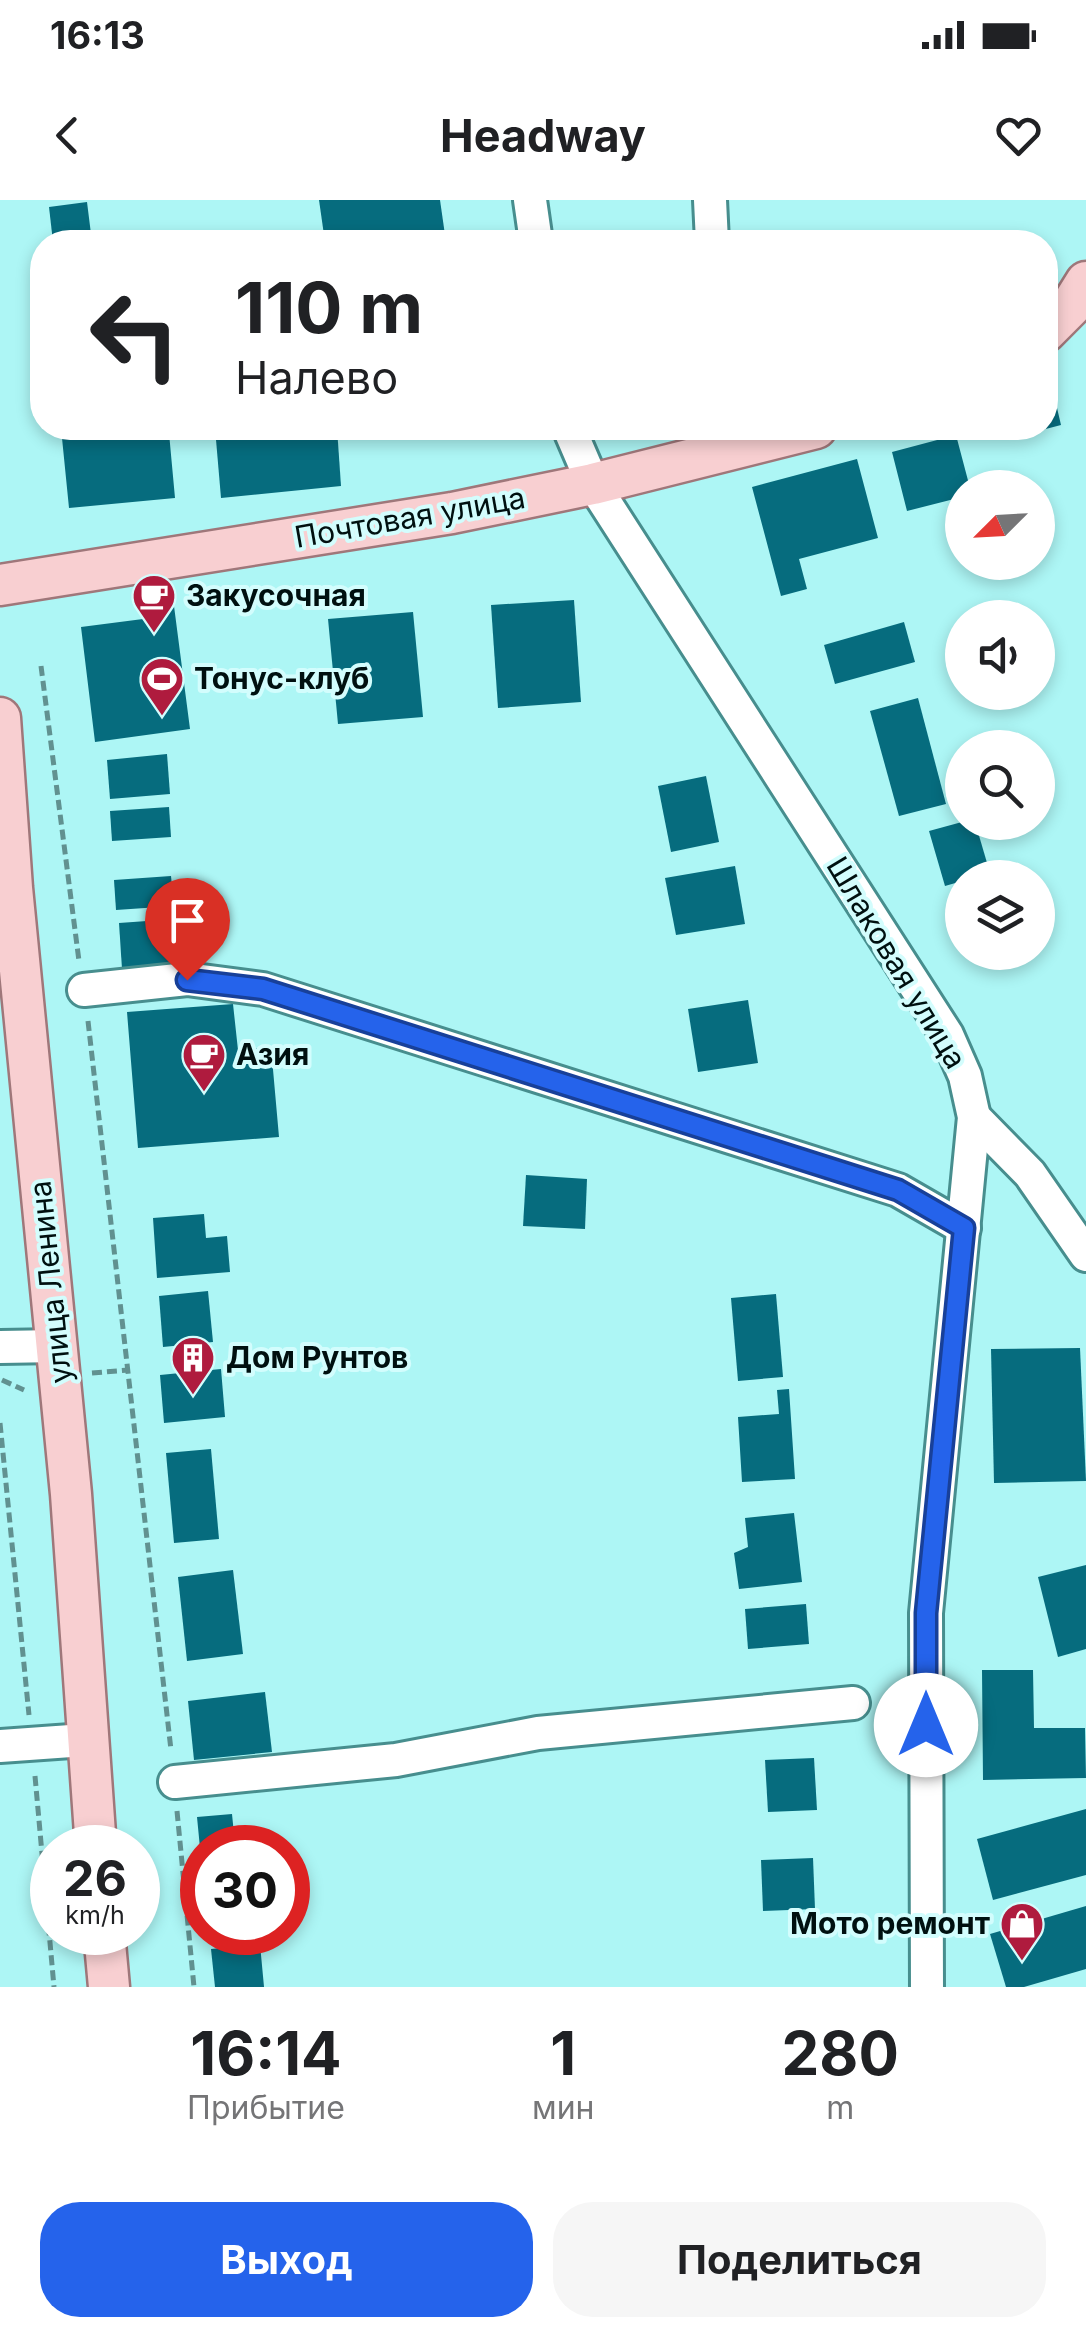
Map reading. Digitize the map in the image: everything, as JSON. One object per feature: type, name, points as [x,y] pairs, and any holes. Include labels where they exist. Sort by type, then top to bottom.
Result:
[{"type":"main road","points":[[1058,319],[1086,282]]},
{"type":"main road","name":"Почтовая улица","points":[[0,585],[399,522],[593,484],[718,440]]},
{"type":"main road","name":"улица Ленина","points":[[0,718],[6,888],[58,1346],[94,1825]]},
{"type":"main road","points":[[107,1955],[110,1987]]},
{"type":"street","points":[[530,200],[534,230]]},
{"type":"street","points":[[710,200],[711,230]]},
{"type":"street","name":"Шлаковая улица","points":[[573,440],[593,484],[947,1035],[965,1076],[974,1117],[926,1613],[927,1987]]},
{"type":"street","points":[[84,990],[187,980],[263,989],[898,1190],[964,1228]]},
{"type":"street","points":[[974,1117],[1030,1174],[1086,1255]]},
{"type":"street","points":[[0,1347],[58,1346]]},
{"type":"street","points":[[175,1782],[396,1760],[538,1733],[853,1703]]},
{"type":"street","points":[[16,1744],[85,1740]]},
{"type":"path","points":[[41,666],[84,990],[175,1782],[194,1987]]},
{"type":"path","points":[[0,1422],[16,1744],[54,1987]]},
{"type":"building","points":[[319,200],[440,200],[444,230],[323,230]]},
{"type":"building","points":[[87,202],[90,230],[52,230],[49,207]]},
{"type":"building","points":[[62,440],[170,440],[175,498],[69,508]]},
{"type":"building","points":[[216,440],[338,440],[341,486],[221,498]]},
{"type":"building","points":[[937,440],[957,440],[965,470],[945,470],[945,501],[907,511],[892,452]]},
{"type":"building","points":[[857,459],[878,538],[799,559],[807,589],[781,596],[752,487]]},
{"type":"building","points":[[574,600],[581,702],[498,708],[491,605]]},
{"type":"building","points":[[174,606],[190,729],[95,742],[81,627],[143,619],[142,610]]},
{"type":"building","points":[[413,612],[423,717],[338,724],[328,619]]},
{"type":"building","points":[[904,622],[915,662],[835,684],[824,645]]},
{"type":"building","points":[[918,698],[945,804],[899,816],[870,711]]},
{"type":"building","points":[[167,754],[170,794],[110,799],[107,760]]},
{"type":"building","points":[[706,776],[719,842],[671,852],[658,786]]},
{"type":"building","points":[[169,807],[171,837],[112,841],[110,811]]},
{"type":"building","points":[[945,827],[945,840],[980,840],[986,860],[945,860],[945,886],[929,831]]},
{"type":"building","points":[[735,866],[745,924],[676,935],[665,878]]},
{"type":"building","points":[[171,876],[174,906],[116,910],[114,880]]},
{"type":"building","points":[[189,918],[191,964],[122,969],[119,923]]},
{"type":"building","points":[[748,1000],[758,1063],[698,1072],[688,1009]]},
{"type":"building","name":"Азия","points":[[233,1004],[238,1050],[271,1047],[279,1137],[138,1148],[127,1012]]},
{"type":"building","points":[[526,1175],[587,1179],[585,1229],[523,1226]]},
{"type":"building","points":[[204,1214],[206,1238],[227,1236],[230,1272],[157,1278],[153,1218]]},
{"type":"building","points":[[208,1291],[213,1342],[163,1347],[159,1296]]},
{"type":"building","points":[[776,1294],[783,1377],[738,1381],[731,1298]]},
{"type":"building","points":[[1080,1348],[1086,1481],[994,1483],[991,1349]]},
{"type":"building","name":"Дом Рунтов","points":[[221,1369],[225,1417],[164,1423],[160,1375]]},
{"type":"building","points":[[789,1389],[795,1479],[742,1482],[738,1417],[779,1414],[777,1390]]},
{"type":"building","points":[[211,1449],[219,1539],[174,1543],[166,1453]]},
{"type":"building","points":[[794,1513],[802,1582],[739,1589],[734,1553],[748,1547],[745,1518]]},
{"type":"building","points":[[1086,1565],[1086,1649],[1058,1657],[1038,1577]]},
{"type":"building","points":[[233,1570],[243,1654],[187,1661],[178,1577]]},
{"type":"building","points":[[806,1604],[809,1644],[748,1649],[745,1609]]},
{"type":"building","points":[[982,1670],[1033,1670],[1034,1728],[1085,1728],[1086,1778],[983,1780]]},
{"type":"building","points":[[265,1692],[272,1752],[194,1760],[188,1701]]},
{"type":"building","points":[[814,1758],[817,1810],[768,1812],[765,1760]]},
{"type":"building","points":[[1086,1809],[1086,1875],[993,1900],[977,1839]]},
{"type":"building","points":[[232,1814],[233,1825],[198,1825],[197,1817]]},
{"type":"building","points":[[813,1858],[815,1909],[763,1911],[761,1860]]},
{"type":"building","points":[[1086,1906],[1086,1969],[1024,1987],[1006,1987],[990,1934]]},
{"type":"building","points":[[212,1955],[261,1955],[264,1987],[215,1987]]},
{"type":"place","name":"Закусочная","points":[[154,634]]},
{"type":"place","name":"Тонус-клуб","points":[[162,717]]},
{"type":"place","name":"Азия","points":[[204,1093]]},
{"type":"place","name":"Дом Рунтов","points":[[193,1396]]},
{"type":"place","name":"Мото ремонт","points":[[1022,1962]]},
{"type":"route","points":[[187,980],[263,989],[898,1190],[964,1228],[926,1613],[926,1725]]}]
